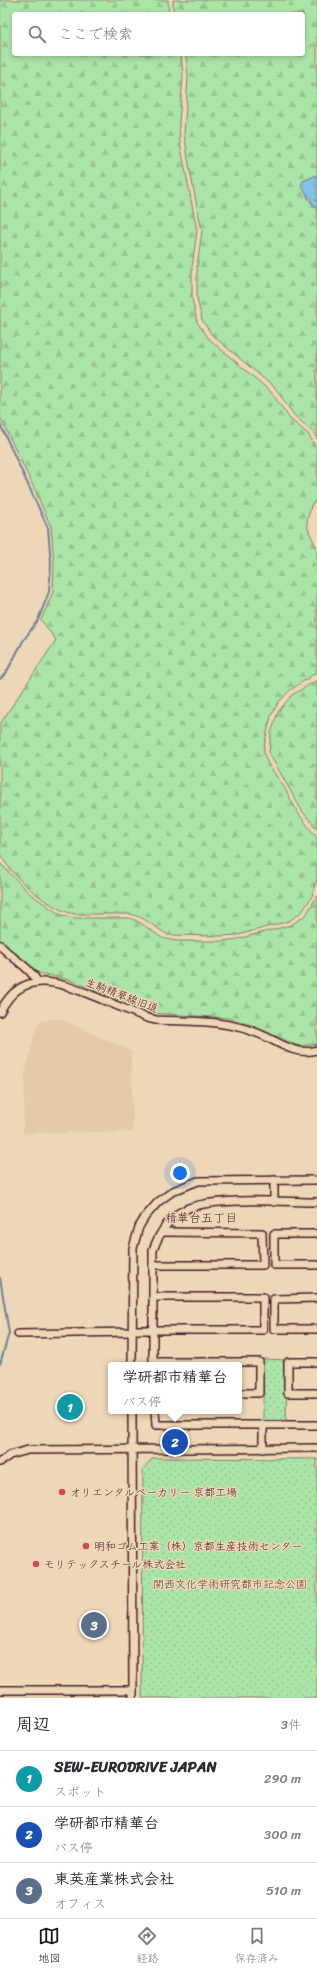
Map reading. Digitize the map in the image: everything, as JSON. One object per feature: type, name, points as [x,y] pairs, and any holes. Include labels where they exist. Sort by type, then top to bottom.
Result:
[{"type":"street","points":[[0,945],[8,954],[32,972],[38,982]]},
{"type":"street","name":"生駒精華線旧道","points":[[0,1012],[14,992],[38,982],[58,982],[156,1020],[227,1023],[245,1028],[293,1050],[304,1052],[317,1050]]},
{"type":"street","points":[[274,1180],[274,1202]]},
{"type":"street","points":[[132,1362],[133,1248],[139,1227],[154,1206],[172,1191],[198,1181],[317,1180]]},
{"type":"street","points":[[153,1362],[153,1250],[162,1232],[175,1215],[194,1205],[211,1202],[317,1202]]},
{"type":"street","points":[[153,1265],[262,1265],[262,1233],[162,1232]]},
{"type":"street","points":[[317,1234],[274,1234],[274,1265],[317,1266]]},
{"type":"street","points":[[152,1297],[263,1298],[263,1330]]},
{"type":"street","points":[[274,1330],[274,1299],[317,1298]]},
{"type":"street","points":[[18,1334],[152,1330],[317,1330]]},
{"type":"street","points":[[242,1362],[259,1362],[259,1393],[242,1393]]},
{"type":"street","points":[[317,1362],[288,1362],[288,1393],[317,1393]]},
{"type":"street","points":[[132,1414],[133,1698]]},
{"type":"street","points":[[155,1414],[156,1425],[317,1425]]},
{"type":"street","points":[[263,1425],[263,1449]]},
{"type":"street","points":[[0,1462],[10,1455],[28,1450],[317,1448]]},
{"type":"street","points":[[0,1690],[133,1690]]},
{"type":"shaded area","points":[[59,1018],[131,1051],[133,1132],[23,1133],[25,1073],[38,1022]]},
{"type":"shaded area","points":[[0,1696],[111,1696],[113,1698],[0,1698]]},
{"type":"green space","points":[[0,0],[168,0],[169,12],[12,12],[12,56],[181,56],[183,77],[179,122],[180,142],[197,231],[192,267],[192,298],[197,322],[209,339],[271,392],[290,419],[308,434],[317,449],[317,498],[311,506],[307,521],[308,529],[317,549],[317,672],[289,691],[278,703],[271,716],[264,746],[264,754],[268,764],[284,787],[298,813],[317,838],[317,878],[312,896],[302,912],[289,921],[238,935],[168,935],[142,918],[131,914],[75,914],[65,911],[54,906],[32,891],[21,881],[5,862],[0,853],[0,724],[56,640],[41,620],[53,592],[54,564],[51,527],[0,417]]},
{"type":"green space","points":[[173,0],[317,0],[317,175],[303,181],[308,199],[317,209],[317,439],[312,431],[294,415],[275,388],[212,335],[202,320],[197,298],[197,267],[202,231],[184,134],[188,77],[186,56],[305,56],[305,12],[174,12]]},
{"type":"green space","points":[[317,680],[317,829],[302,811],[269,753],[271,733],[278,712],[292,695]]},
{"type":"green space","points":[[0,863],[29,893],[59,914],[74,918],[130,918],[139,922],[162,938],[176,941],[223,941],[238,939],[291,925],[306,915],[317,896],[317,1044],[298,1046],[247,1023],[228,1018],[149,1013],[70,980],[39,973],[9,951],[0,942]]},
{"type":"green space","points":[[263,1359],[287,1360],[286,1424],[263,1424]]},
{"type":"green space","name":"関西文化学術研究都市記念公園","points":[[153,1458],[317,1459],[317,1698],[142,1698],[143,1469]]},
{"type":"water","points":[[317,175],[317,209],[301,186],[303,181]]},
{"type":"waterway","points":[[0,424],[48,528],[51,564],[49,592],[38,620],[23,641],[6,673],[0,679]]},
{"type":"waterway","points":[[0,1278],[9,1333],[0,1364]]},
{"type":"place","name":"SEW-EURODRIVE JAPAN","points":[[70,1407]]},
{"type":"place","name":"学研都市精華台","points":[[175,1442]]},
{"type":"place","name":"オリエンタルベーカリー 京都工場","points":[[62,1492]]},
{"type":"place","name":"明和ゴム工業（株）京都生産技術センター","points":[[86,1546]]},
{"type":"place","name":"モリテックスチール株式会社","points":[[36,1564]]},
{"type":"place","name":"東英産業株式会社","points":[[94,1625]]},
{"type":"district","name":"精華台五丁目","points":[[201,1218]]}]
